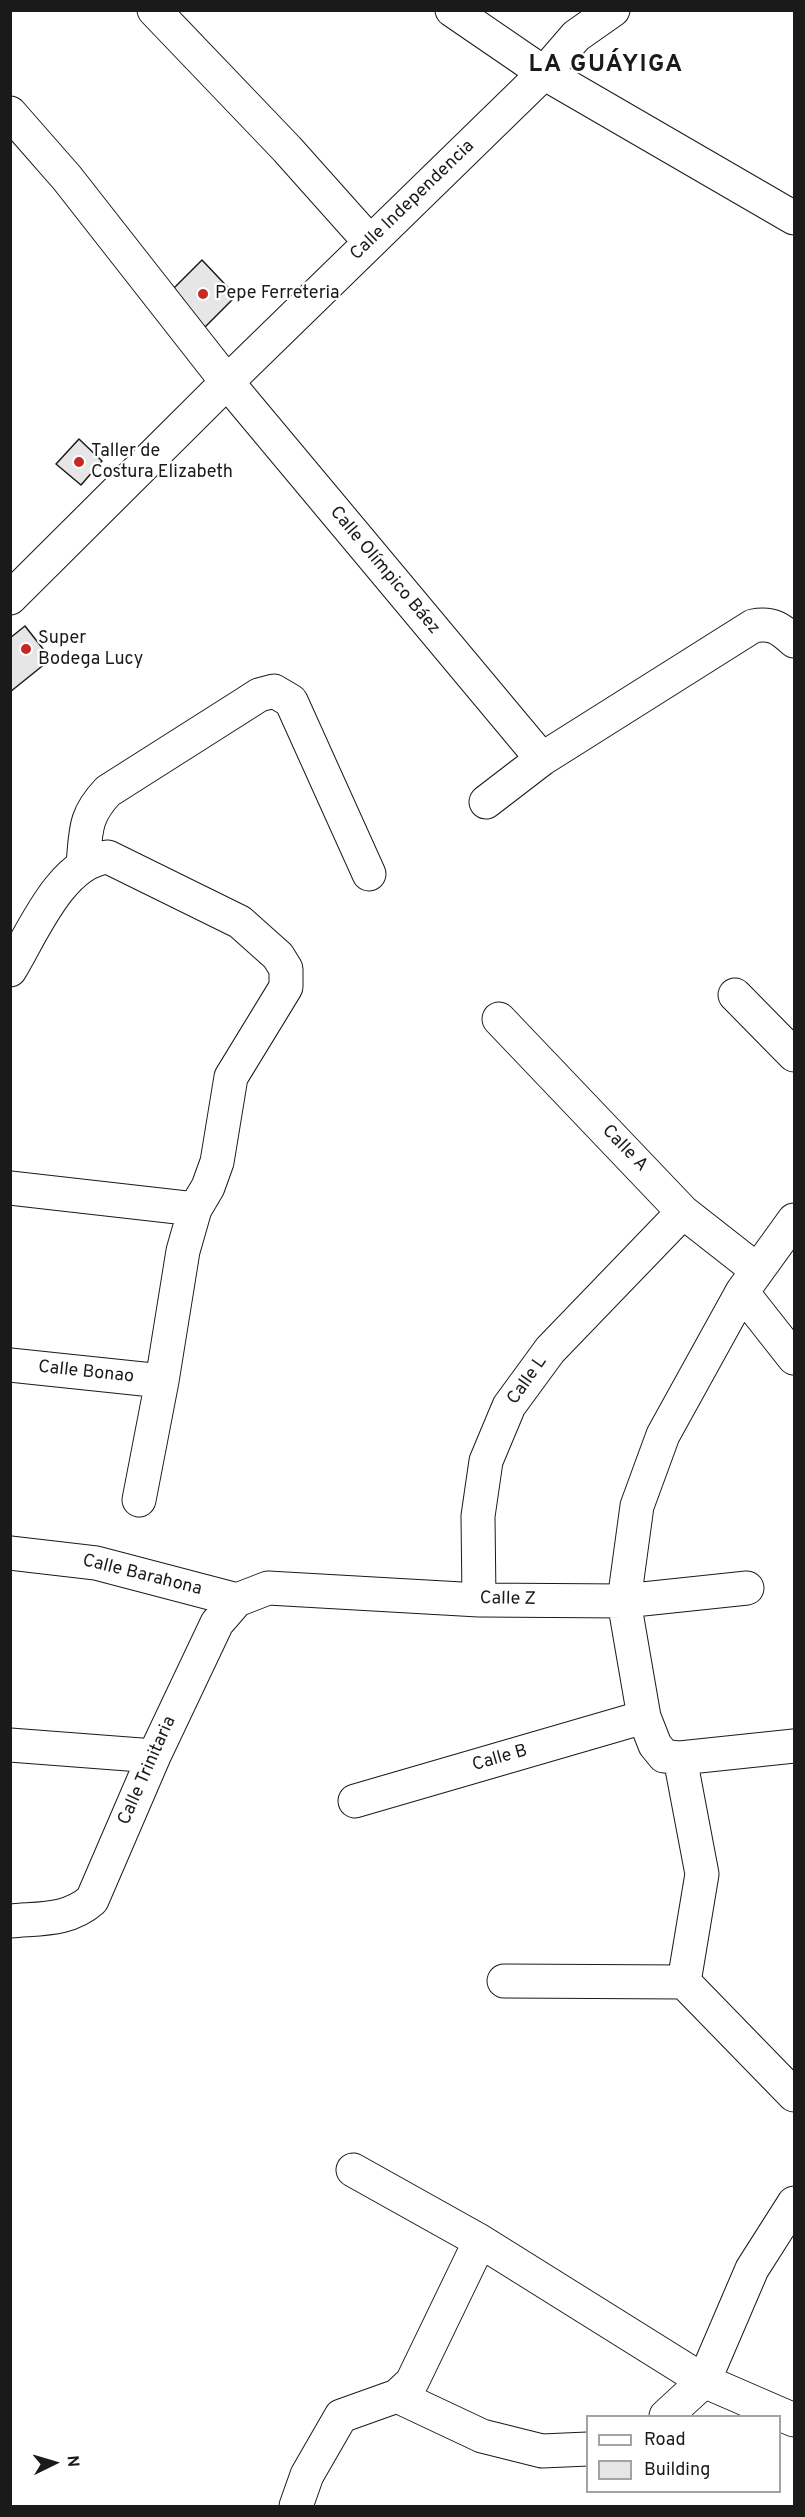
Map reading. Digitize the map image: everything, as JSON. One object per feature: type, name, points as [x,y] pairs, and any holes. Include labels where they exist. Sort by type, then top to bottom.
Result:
[{"type":"street","points":[[154,10],[287,150],[370,242]]},
{"type":"street","points":[[452,10],[544,73],[795,218]]},
{"type":"street","name":"Calle Independencia","points":[[10,598],[227,382],[544,73],[576,36],[613,10]]},
{"type":"street","name":"Calle Olímpico Báez","points":[[10,113],[67,178],[227,382],[542,759]]},
{"type":"street","points":[[486,802],[542,759],[753,626],[766,623],[780,628],[795,641]]},
{"type":"street","points":[[83,865],[87,829],[94,807],[108,791],[245,704],[260,695],[274,691],[291,701],[369,874]]},
{"type":"street","points":[[10,970],[66,879],[83,865],[98,858],[108,857],[240,922],[278,956],[286,969],[286,987],[231,1077],[217,1162],[208,1187],[195,1209],[183,1251],[162,1381],[139,1500]]},
{"type":"street","points":[[735,995],[795,1055]]},
{"type":"street","name":"Calle A","points":[[499,1019],[750,1281],[795,1358]]},
{"type":"street","points":[[10,1188],[195,1209]]},
{"type":"street","name":"Calle L","points":[[479,1600],[477,1516],[486,1461],[509,1406],[550,1350],[683,1212]]},
{"type":"street","points":[[795,1220],[750,1281],[663,1435],[637,1506],[624,1601],[644,1718],[655,1745],[664,1756],[680,1758],[795,1746]]},
{"type":"street","name":"Calle Bonao","points":[[10,1365],[162,1381]]},
{"type":"street","name":"Calle Barahona","points":[[10,1552],[96,1563],[237,1600]]},
{"type":"street","name":"Calle Z","points":[[268,1588],[479,1600],[624,1601],[747,1588]]},
{"type":"street","name":"Calle Trinitaria","points":[[10,1921],[63,1916],[79,1911],[92,1900],[154,1756],[217,1623],[237,1600],[268,1588]]},
{"type":"street","name":"Calle B","points":[[355,1801],[644,1718]]},
{"type":"street","points":[[10,1745],[154,1756]]},
{"type":"street","points":[[680,1758],[702,1874],[684,1982]]},
{"type":"street","points":[[504,1981],[684,1982],[795,2095]]},
{"type":"street","points":[[353,2170],[480,2241],[704,2381],[795,2420]]},
{"type":"street","points":[[667,2415],[704,2381],[753,2269],[795,2203]]},
{"type":"street","points":[[296,2506],[307,2475],[340,2416],[398,2396],[412,2382],[480,2241]]},
{"type":"street","points":[[398,2396],[482,2436],[542,2451],[586,2449]]},
{"type":"building","name":"Pepe Ferreteria","points":[[202,260],[236,296],[205,327],[170,292]]},
{"type":"building","name":"Taller de Costura Elizabeth","points":[[79,439],[102,461],[81,485],[56,464]]},
{"type":"building","name":"Super Bodega Lucy","points":[[25,626],[51,659],[10,692],[10,638]]},
{"type":"place","name":"Pepe Ferreteria","points":[[203,294]]},
{"type":"place","name":"Taller de Costura Elizabeth","points":[[79,462]]},
{"type":"place","name":"Super Bodega Lucy","points":[[26,649]]},
{"type":"district","name":"LA GUÁYIGA","points":[[606,66]]}]
